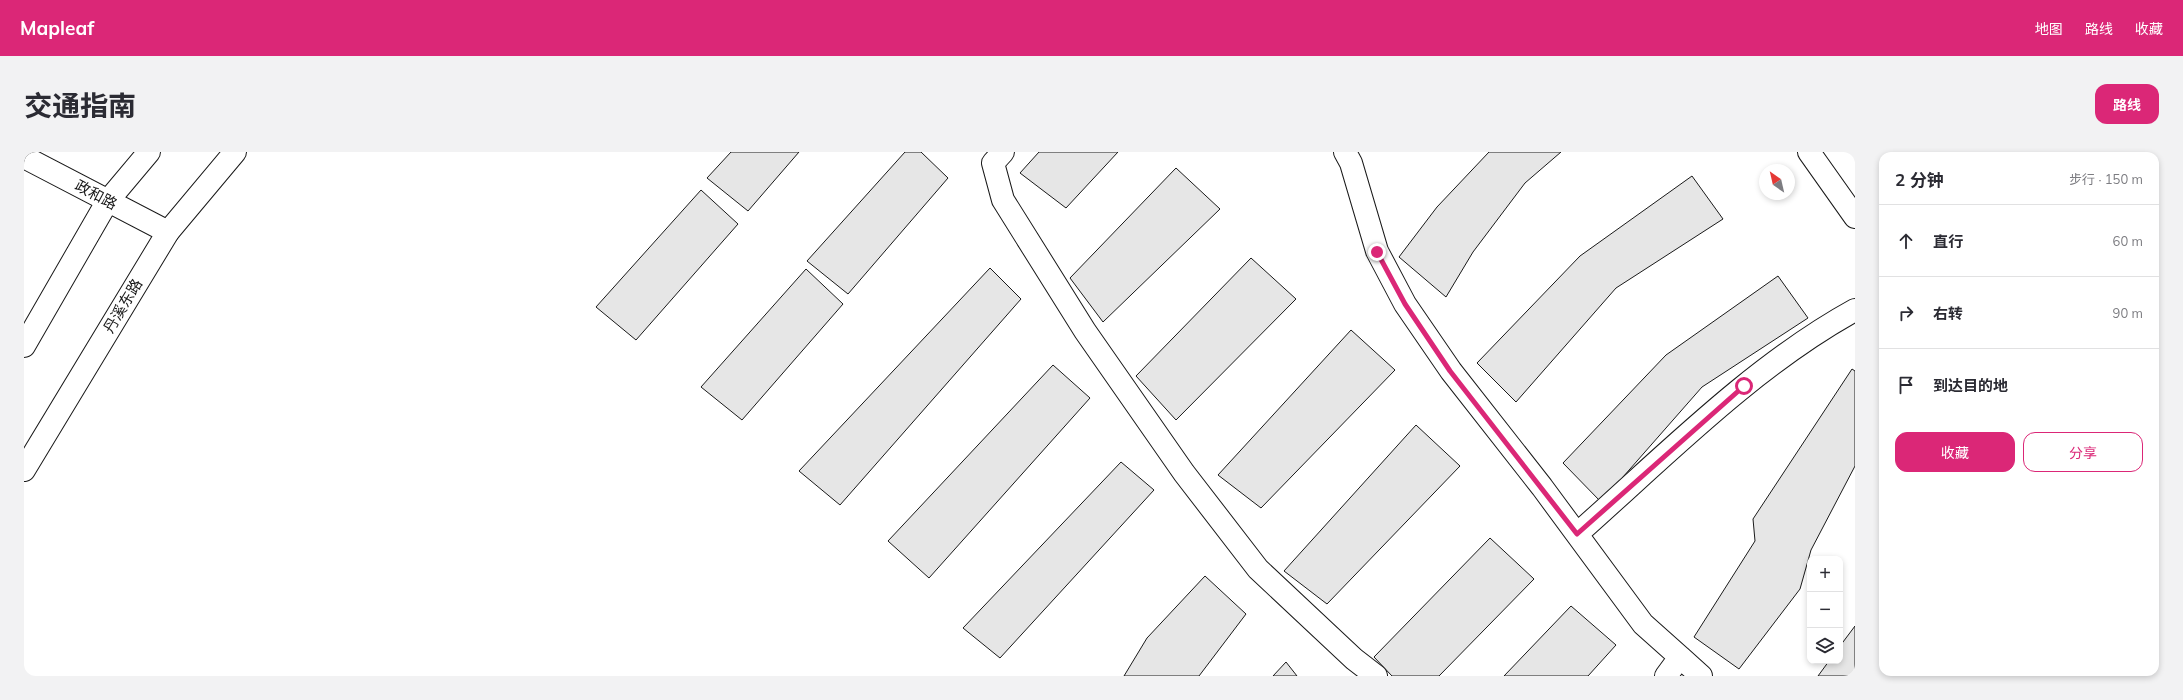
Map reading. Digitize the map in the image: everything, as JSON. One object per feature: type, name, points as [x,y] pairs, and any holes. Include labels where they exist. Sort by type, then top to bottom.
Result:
[{"type":"street","points":[[24,346],[107,202],[149,152]]},
{"type":"street","name":"丹溪东路","points":[[24,470],[168,232],[235,152]]},
{"type":"street","points":[[1003,152],[994,163],[1003,200],[1086,330],[1184,473],[1258,569],[1354,659],[1376,676]]},
{"type":"street","points":[[1345,152],[1351,163],[1377,252],[1405,304],[1450,371],[1577,534],[1643,624],[1701,676]]},
{"type":"street","points":[[1808,152],[1855,217]]},
{"type":"street","name":"政和路","points":[[24,157],[107,202],[168,232]]},
{"type":"street","points":[[1577,534],[1744,386],[1821,329],[1855,310]]},
{"type":"street","points":[[1666,676],[1680,657]]},
{"type":"building","points":[[731,152],[799,152],[748,211],[707,178]]},
{"type":"building","points":[[905,152],[921,152],[948,178],[848,294],[807,261]]},
{"type":"building","points":[[1039,152],[1118,152],[1066,208],[1020,173]]},
{"type":"building","points":[[1489,152],[1561,152],[1525,183],[1473,252],[1446,297],[1399,257],[1437,207]]},
{"type":"building","points":[[1176,168],[1220,209],[1103,322],[1070,278]]},
{"type":"building","points":[[1692,176],[1723,219],[1616,288],[1516,402],[1477,363],[1580,256]]},
{"type":"building","points":[[701,190],[738,224],[636,340],[596,307]]},
{"type":"building","points":[[1251,258],[1296,299],[1176,420],[1136,376]]},
{"type":"building","points":[[990,268],[1021,299],[840,505],[799,471]]},
{"type":"building","points":[[806,269],[843,304],[742,420],[701,387]]},
{"type":"building","points":[[1778,276],[1808,318],[1702,387],[1601,502],[1563,463],[1666,355]]},
{"type":"building","points":[[1351,330],[1395,370],[1261,508],[1218,475]]},
{"type":"building","points":[[1053,365],[1090,398],[929,578],[888,541]]},
{"type":"building","points":[[1852,369],[1855,371],[1855,466],[1811,550],[1809,556],[1807,556],[1807,564],[1800,589],[1739,669],[1694,637],[1755,541],[1753,519]]},
{"type":"building","points":[[1416,425],[1460,466],[1327,604],[1284,571]]},
{"type":"building","points":[[1121,462],[1154,490],[1000,658],[963,628]]},
{"type":"building","points":[[1490,538],[1534,579],[1439,676],[1392,676],[1374,657]]},
{"type":"building","points":[[1205,576],[1246,614],[1199,676],[1124,676],[1147,638]]},
{"type":"building","points":[[1571,606],[1616,645],[1588,676],[1504,676]]},
{"type":"building","points":[[1855,626],[1855,676],[1818,676],[1827,664],[1843,664],[1843,642]]},
{"type":"building","points":[[1286,662],[1297,676],[1273,676]]},
{"type":"route","points":[[1377,252],[1405,304],[1450,371],[1542,487],[1577,534],[1744,386]]}]
